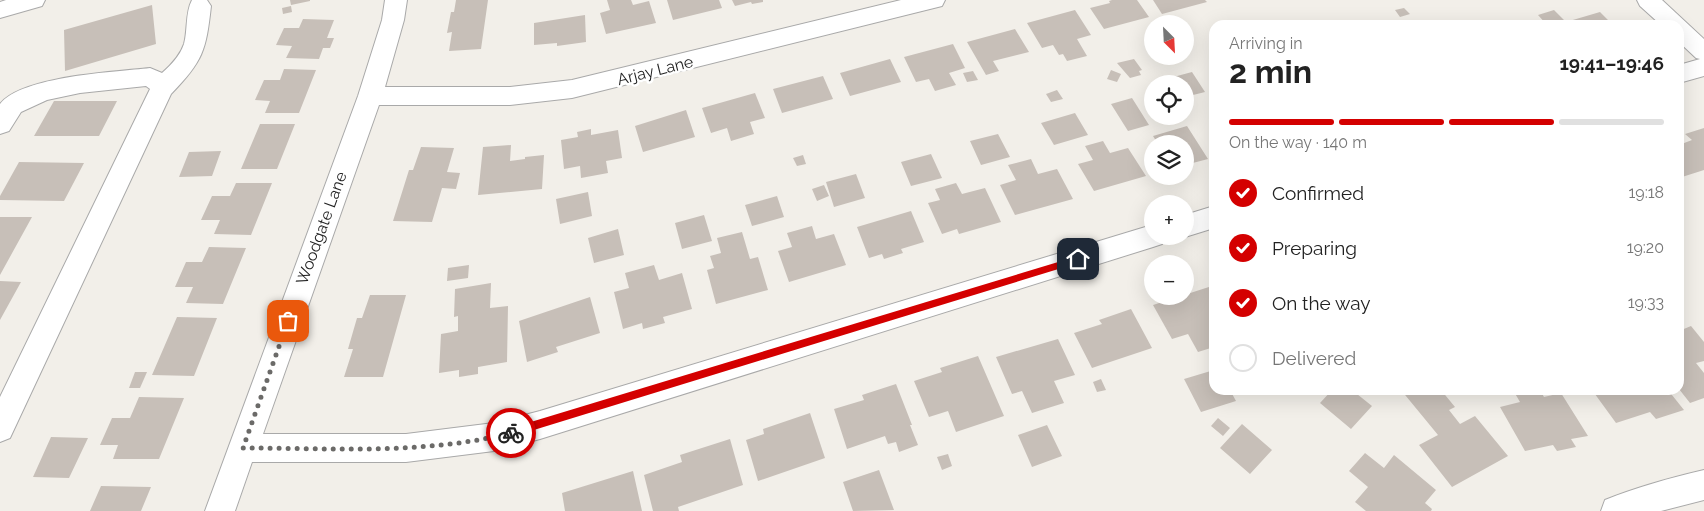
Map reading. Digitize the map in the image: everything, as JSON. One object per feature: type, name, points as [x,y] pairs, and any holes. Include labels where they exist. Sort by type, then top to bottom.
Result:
[{"type":"street","points":[[0,10],[34,0]]},
{"type":"street","name":"Woodgate Lane","points":[[220,511],[370,96],[393,20],[396,0]]},
{"type":"street","name":"Arjay Lane","points":[[370,96],[510,96],[572,89],[934,0]]},
{"type":"street","points":[[1648,0],[1670,20]]},
{"type":"street","points":[[0,428],[162,88],[184,66],[195,44],[200,6]]},
{"type":"street","points":[[1684,34],[1704,52]]},
{"type":"street","points":[[1684,73],[1704,67]]},
{"type":"street","points":[[0,124],[12,106],[35,96],[67,87],[150,77],[158,82],[162,88]]},
{"type":"street","points":[[1194,224],[1209,219]]},
{"type":"street","points":[[243,448],[406,448],[494,437],[540,425],[1144,239]]},
{"type":"street","points":[[1616,511],[1673,492],[1704,485]]},
{"type":"building","points":[[290,0],[310,0],[310,1],[291,5]]},
{"type":"building","points":[[456,0],[488,0],[481,49],[449,51],[452,32],[447,33],[451,12],[454,12]]},
{"type":"building","points":[[607,0],[631,0],[633,5],[649,1],[656,23],[606,34],[600,13],[610,10]]},
{"type":"building","points":[[667,0],[719,0],[722,8],[673,20]]},
{"type":"building","points":[[732,0],[763,0],[763,2],[752,4],[751,2],[735,6]]},
{"type":"building","points":[[1137,0],[1148,15],[1144,15],[1144,18],[1104,29],[1090,8],[1110,3],[1109,1]]},
{"type":"building","points":[[1153,0],[1205,0],[1207,2],[1162,14]]},
{"type":"building","points":[[152,5],[156,44],[65,71],[64,30]]},
{"type":"building","points":[[291,6],[292,12],[283,14],[282,8]]},
{"type":"building","points":[[1404,8],[1410,14],[1400,17],[1395,10]]},
{"type":"building","points":[[1075,10],[1091,35],[1077,39],[1087,56],[1067,61],[1063,54],[1059,55],[1053,45],[1042,48],[1027,23]]},
{"type":"building","points":[[1554,10],[1564,20],[1542,20],[1538,15]]},
{"type":"building","points":[[1600,12],[1608,20],[1573,20]]},
{"type":"building","points":[[585,15],[586,42],[557,46],[557,43],[534,45],[534,23]]},
{"type":"building","points":[[303,19],[334,20],[327,38],[334,38],[330,48],[323,48],[319,59],[286,58],[292,46],[276,45],[284,28],[299,28]]},
{"type":"building","points":[[1015,29],[1029,52],[993,61],[999,71],[986,75],[967,42]]},
{"type":"building","points":[[953,44],[965,68],[949,73],[956,85],[935,91],[929,79],[916,82],[904,57]]},
{"type":"building","points":[[890,59],[901,82],[850,96],[840,73]]},
{"type":"building","points":[[1134,59],[1142,70],[1139,71],[1141,75],[1130,78],[1117,63]]},
{"type":"building","points":[[284,69],[316,70],[299,113],[265,113],[270,101],[255,100],[264,80],[280,80]]},
{"type":"building","points":[[1111,70],[1121,74],[1117,82],[1107,79]]},
{"type":"building","points":[[973,71],[978,80],[967,82],[963,73]]},
{"type":"building","points":[[1192,72],[1194,75],[1181,75]]},
{"type":"building","points":[[1194,75],[1205,92],[1194,95]]},
{"type":"building","points":[[823,76],[833,99],[782,113],[773,89]]},
{"type":"building","points":[[1057,90],[1063,99],[1051,102],[1046,94]]},
{"type":"building","points":[[755,93],[765,118],[750,122],[754,134],[731,141],[727,128],[711,133],[702,108]]},
{"type":"building","points":[[1132,98],[1144,117],[1144,125],[1149,125],[1128,131],[1111,104]]},
{"type":"building","points":[[54,101],[117,101],[99,136],[34,136]]},
{"type":"building","points":[[686,110],[695,137],[643,152],[635,126]]},
{"type":"building","points":[[1075,113],[1088,135],[1054,145],[1041,123]]},
{"type":"building","points":[[260,124],[295,124],[277,169],[241,169]]},
{"type":"building","points":[[1187,126],[1193,135],[1156,135]]},
{"type":"building","points":[[1704,128],[1704,170],[1684,176],[1684,143],[1692,140],[1685,134]]},
{"type":"building","points":[[591,129],[591,135],[618,130],[622,158],[606,161],[608,173],[581,178],[580,166],[564,169],[561,140],[578,137],[577,132]]},
{"type":"building","points":[[998,134],[1010,157],[981,165],[970,141]]},
{"type":"building","points":[[1194,137],[1208,159],[1194,163]]},
{"type":"building","points":[[1103,141],[1110,153],[1128,148],[1144,173],[1144,177],[1094,191],[1078,164],[1093,160],[1085,146]]},
{"type":"building","points":[[511,145],[510,161],[544,155],[542,189],[478,195],[483,147]]},
{"type":"building","points":[[421,147],[454,148],[447,172],[460,173],[456,189],[442,188],[432,222],[393,221],[409,170],[413,170]]},
{"type":"building","points":[[221,151],[212,176],[179,177],[189,152]]},
{"type":"building","points":[[931,154],[942,178],[911,186],[901,162]]},
{"type":"building","points":[[803,155],[806,164],[797,166],[793,158]]},
{"type":"building","points":[[1031,159],[1038,174],[1057,169],[1073,199],[1015,215],[1000,185],[1016,180],[1008,165]]},
{"type":"building","points":[[19,162],[84,163],[64,201],[0,200],[0,196]]},
{"type":"building","points":[[856,174],[865,198],[834,207],[826,182]]},
{"type":"building","points":[[236,183],[272,183],[251,235],[214,234],[220,220],[201,220],[212,196],[230,196]]},
{"type":"building","points":[[956,183],[962,194],[985,188],[1001,222],[959,234],[957,229],[942,234],[928,203],[940,200],[935,189]]},
{"type":"building","points":[[824,185],[829,196],[817,201],[812,189]]},
{"type":"building","points":[[588,192],[592,216],[560,224],[556,199]]},
{"type":"building","points":[[777,196],[784,217],[752,226],[745,205]]},
{"type":"building","points":[[911,211],[924,242],[901,249],[903,253],[884,259],[882,254],[869,258],[857,227]]},
{"type":"building","points":[[704,215],[712,241],[682,249],[675,223]]},
{"type":"building","points":[[0,217],[32,217],[0,275]]},
{"type":"building","points":[[812,226],[816,239],[834,234],[846,265],[789,282],[778,251],[792,247],[787,233]]},
{"type":"building","points":[[618,229],[624,255],[594,263],[588,238]]},
{"type":"building","points":[[742,232],[750,259],[758,257],[768,290],[716,304],[707,270],[714,268],[710,256],[721,253],[717,238]]},
{"type":"building","points":[[209,247],[246,248],[223,304],[186,303],[193,287],[175,287],[186,262],[202,262]]},
{"type":"building","points":[[469,265],[468,278],[447,281],[448,268]]},
{"type":"building","points":[[654,265],[659,280],[682,273],[692,309],[663,317],[665,323],[643,329],[642,323],[623,329],[614,292],[629,288],[625,273]]},
{"type":"building","points":[[0,281],[21,282],[0,320]]},
{"type":"building","points":[[491,283],[490,308],[508,306],[507,362],[478,367],[478,374],[459,377],[459,370],[439,373],[441,334],[458,331],[458,316],[454,317],[455,289]]},
{"type":"building","points":[[1209,287],[1209,349],[1198,352],[1188,334],[1172,339],[1153,305],[1194,305],[1194,292]]},
{"type":"building","points":[[370,295],[406,295],[383,377],[344,377],[353,349],[348,349],[357,318],[362,318]]},
{"type":"building","points":[[590,297],[600,333],[556,347],[558,352],[527,362],[519,321]]},
{"type":"building","points":[[1131,309],[1152,348],[1092,368],[1074,333],[1102,324],[1099,320]]},
{"type":"building","points":[[177,317],[217,318],[194,376],[152,375]]},
{"type":"building","points":[[1691,326],[1704,342],[1704,361],[1696,363],[1704,373],[1704,398],[1690,403],[1684,395],[1684,329]]},
{"type":"building","points":[[1058,339],[1075,375],[1054,381],[1064,403],[1032,413],[1022,391],[1012,394],[996,357]]},
{"type":"building","points":[[978,356],[1004,416],[956,432],[948,411],[929,417],[914,381],[942,372],[940,368]]},
{"type":"building","points":[[135,372],[147,372],[140,388],[129,388]]},
{"type":"building","points":[[1209,372],[1209,395],[1233,395],[1236,401],[1201,412],[1184,379]]},
{"type":"building","points":[[1101,379],[1106,390],[1097,392],[1093,382]]},
{"type":"building","points":[[896,384],[918,445],[899,452],[896,442],[888,444],[885,436],[847,449],[834,409],[864,400],[862,395]]},
{"type":"building","points":[[1327,395],[1358,395],[1372,406],[1351,429],[1320,403]]},
{"type":"building","points":[[1405,395],[1445,395],[1455,407],[1449,410],[1460,424],[1475,416],[1508,456],[1452,487],[1419,445],[1438,435]]},
{"type":"building","points":[[1516,395],[1543,395],[1544,397],[1562,395],[1588,436],[1571,439],[1576,447],[1557,451],[1553,445],[1525,451],[1500,407],[1520,402]]},
{"type":"building","points":[[1596,395],[1672,395],[1684,410],[1656,419],[1650,412],[1616,423]]},
{"type":"building","points":[[139,397],[184,398],[159,459],[113,459],[118,445],[100,445],[112,418],[130,418]]},
{"type":"building","points":[[810,413],[825,458],[758,481],[746,440],[764,434],[763,429]]},
{"type":"building","points":[[1218,418],[1230,428],[1223,436],[1211,426]]},
{"type":"building","points":[[1242,424],[1272,450],[1250,474],[1220,448]]},
{"type":"building","points":[[1047,425],[1062,456],[1032,467],[1018,435]]},
{"type":"building","points":[[51,437],[88,438],[69,478],[33,477]]},
{"type":"building","points":[[730,439],[743,485],[678,507],[679,511],[653,511],[644,475],[682,462],[680,455]]},
{"type":"building","points":[[1365,453],[1384,468],[1394,455],[1436,490],[1425,503],[1432,509],[1431,511],[1366,511],[1355,502],[1368,487],[1349,471]]},
{"type":"building","points":[[948,454],[952,466],[942,470],[937,457]]},
{"type":"building","points":[[879,470],[894,510],[853,511],[843,482]]},
{"type":"building","points":[[633,471],[642,511],[565,511],[562,493]]},
{"type":"building","points":[[101,486],[151,487],[141,511],[90,511]]},
{"type":"way so far","points":[[288,321],[243,448],[406,448],[494,437],[511,433]]},
{"type":"route","points":[[511,433],[1078,259]]}]
